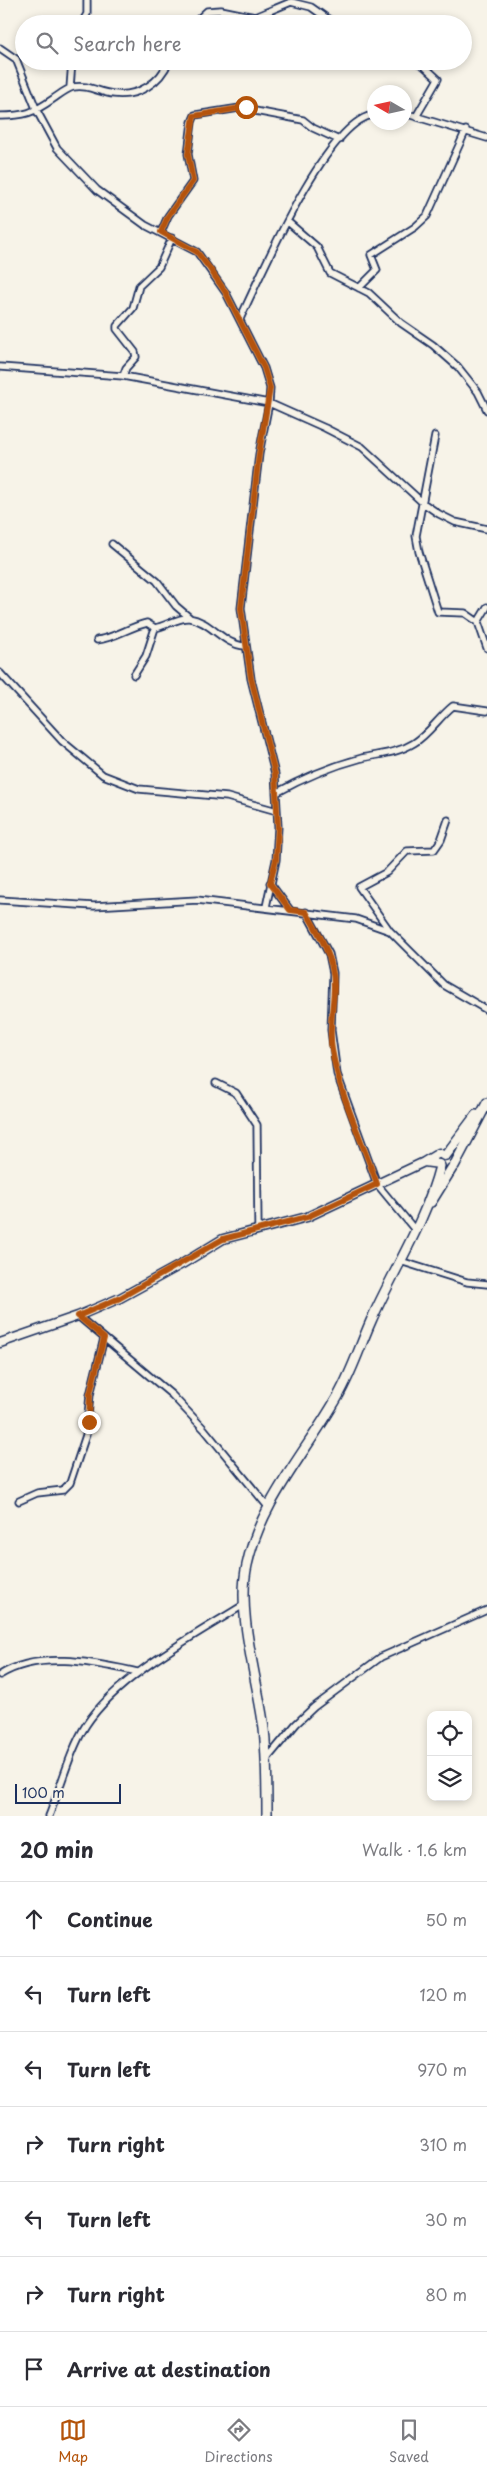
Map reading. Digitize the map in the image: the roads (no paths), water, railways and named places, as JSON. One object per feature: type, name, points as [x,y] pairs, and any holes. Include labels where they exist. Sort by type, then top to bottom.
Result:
[{"type":"main road","points":[[420,1220],[442,1160],[487,1102]]},
{"type":"main road","points":[[267,1816],[266,1760],[245,1604],[247,1566],[252,1546],[281,1485],[335,1402],[371,1320],[420,1220],[453,1167],[487,1102]]},
{"type":"main road","points":[[442,1160],[452,1157],[453,1167]]},
{"type":"main road","points":[[442,1160],[447,1171],[453,1167]]},
{"type":"street","points":[[86,15],[87,0]]},
{"type":"street","points":[[260,15],[291,2],[311,7],[322,15]]},
{"type":"street","points":[[203,15],[207,11],[221,10],[245,15]]},
{"type":"street","points":[[0,48],[15,58]]},
{"type":"street","points":[[20,70],[37,111],[57,148],[97,190],[145,225],[197,252],[226,293],[240,319],[264,368],[270,388],[259,454],[242,590],[245,646],[258,714],[275,774],[277,811],[276,860],[266,907]]},
{"type":"street","points":[[70,88],[71,70]]},
{"type":"street","points":[[0,116],[17,116],[37,111],[70,88],[85,85],[113,94],[140,91],[154,83],[164,74],[166,70]]},
{"type":"street","points":[[417,115],[438,79],[428,70]]},
{"type":"street","points":[[161,232],[168,216],[193,181],[188,154],[192,122],[195,114],[246,107],[255,111],[303,120],[313,128],[339,140]]},
{"type":"street","points":[[412,115],[487,138]]},
{"type":"street","points":[[240,319],[298,198],[346,130],[367,118]]},
{"type":"street","points":[[359,288],[377,270],[370,255],[415,227],[432,208],[442,180],[466,130]]},
{"type":"street","points":[[288,222],[317,247],[330,273],[369,293],[401,323],[433,345],[458,367],[478,392],[487,410]]},
{"type":"street","points":[[124,376],[126,368],[136,357],[130,344],[117,329],[118,326],[133,308],[139,286],[158,267],[172,238]]},
{"type":"street","points":[[0,367],[124,376],[269,403],[326,428],[362,447],[423,503],[455,522],[487,530]]},
{"type":"street","points":[[435,436],[416,536],[419,552],[436,609],[441,614],[465,613],[478,622],[487,648]]},
{"type":"street","points":[[112,544],[157,581],[176,606],[190,618],[198,621],[236,646],[245,646]]},
{"type":"street","points":[[478,622],[487,607]]},
{"type":"street","points":[[97,640],[114,637],[147,623],[156,628],[190,618]]},
{"type":"street","points":[[134,675],[146,656],[156,628]]},
{"type":"street","points":[[0,673],[62,741],[103,775],[139,789],[227,797],[277,811]]},
{"type":"street","points":[[276,793],[297,781],[331,768],[363,758],[394,752],[414,744],[453,706],[487,711]]},
{"type":"street","points":[[448,820],[441,840],[434,850],[407,851],[387,872],[359,887],[390,931],[444,985],[487,1010]]},
{"type":"street","points":[[270,883],[290,910]]},
{"type":"street","points":[[0,900],[94,906],[197,900],[356,919],[390,931]]},
{"type":"street","points":[[306,912],[329,954],[334,987],[331,1030],[335,1065],[377,1184],[415,1230]]},
{"type":"street","points":[[216,1083],[236,1093],[257,1125],[258,1230]]},
{"type":"street","points":[[0,1343],[78,1316],[120,1298],[223,1239],[307,1217],[424,1162],[439,1153],[442,1160]]},
{"type":"street","points":[[400,1261],[468,1282],[487,1284]]},
{"type":"street","points":[[78,1316],[172,1395],[206,1430],[269,1508]]},
{"type":"street","points":[[19,1501],[37,1493],[64,1490],[70,1483],[86,1435],[90,1394],[104,1338]]},
{"type":"street","points":[[49,1816],[86,1725],[138,1672],[245,1604]]},
{"type":"street","points":[[266,1760],[296,1724],[314,1707],[375,1661],[401,1647],[487,1610]]},
{"type":"street","points":[[0,1675],[25,1664],[45,1661],[102,1665],[138,1672]]}]
